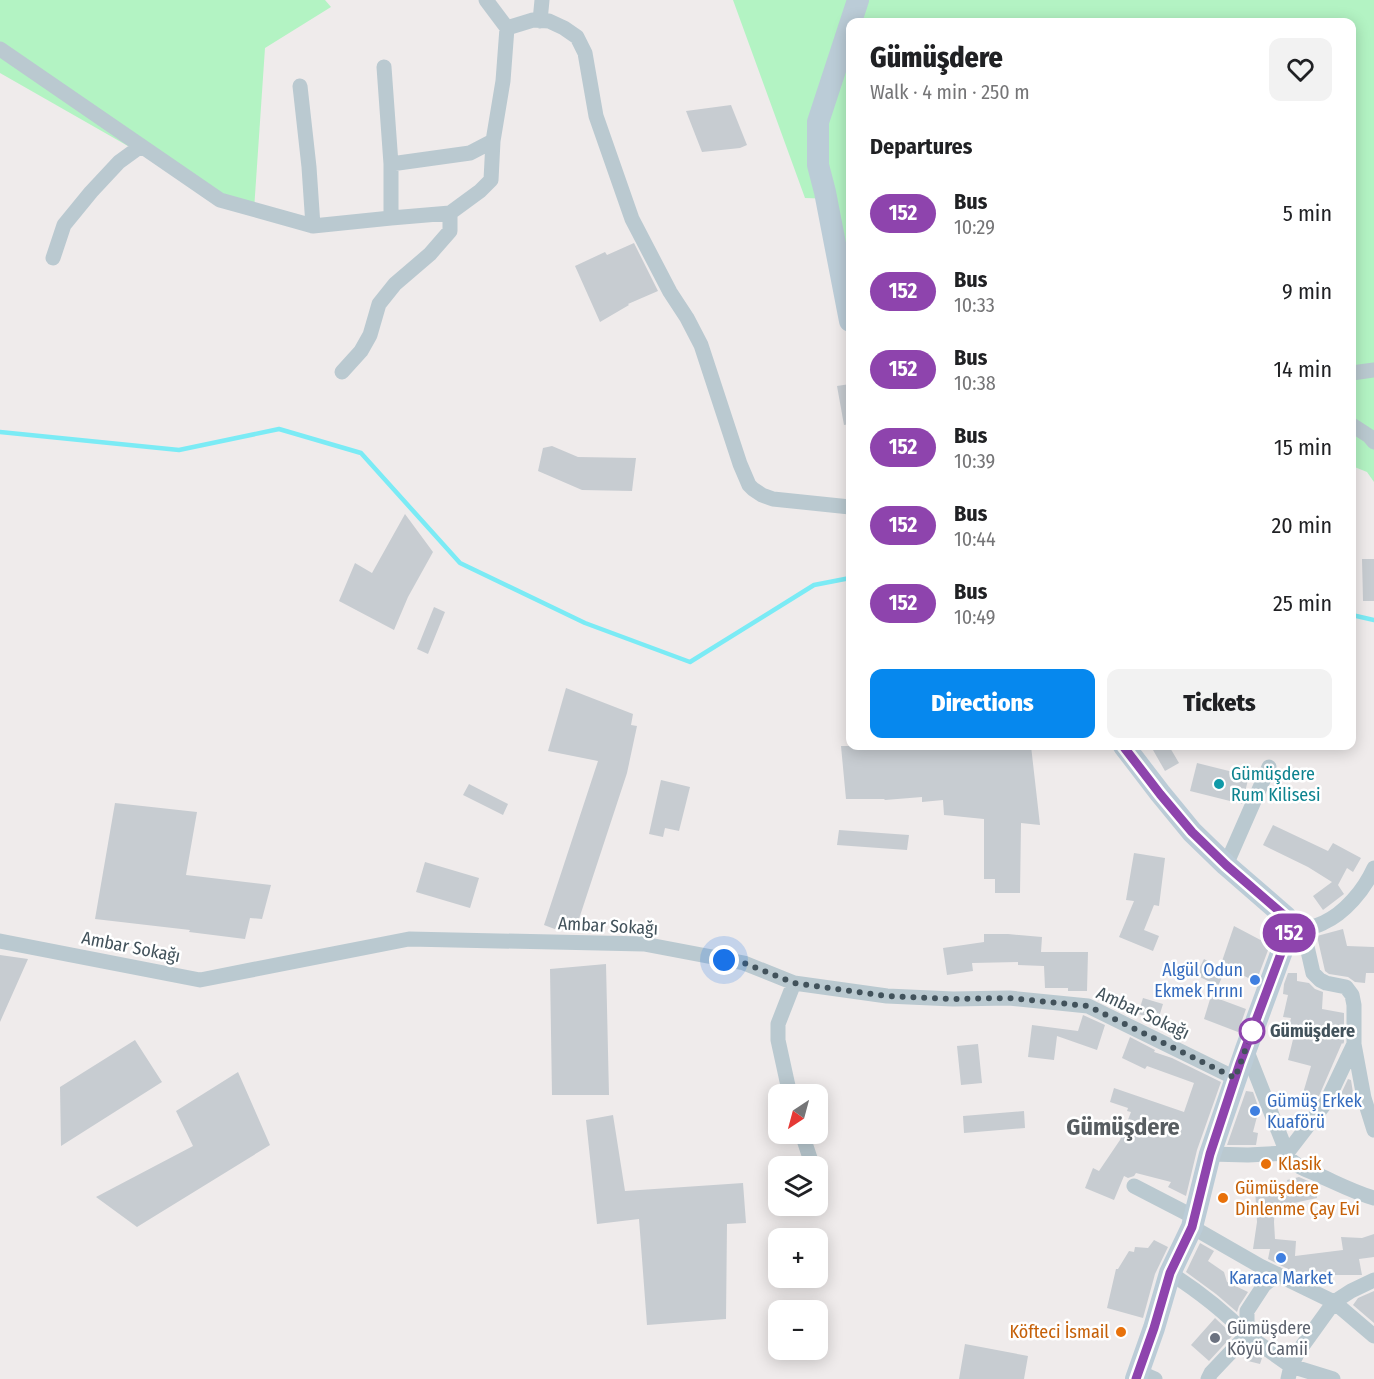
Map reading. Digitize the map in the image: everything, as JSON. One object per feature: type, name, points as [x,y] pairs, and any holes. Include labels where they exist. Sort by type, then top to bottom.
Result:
[{"type":"street","points":[[0,49],[220,200],[313,226],[450,213],[491,180],[507,28],[486,0]]},
{"type":"street","points":[[540,21],[542,0]]},
{"type":"street","points":[[852,18],[858,0]]},
{"type":"street","points":[[507,28],[533,20],[549,21],[564,27],[577,37],[582,45],[596,116],[632,219],[701,345],[749,485],[762,495],[773,499],[846,507]]},
{"type":"street","points":[[846,38],[819,122],[818,165],[846,300]]},
{"type":"street","points":[[384,67],[391,164],[390,218]]},
{"type":"street","points":[[300,86],[313,226]]},
{"type":"street","points":[[391,164],[470,153],[494,141]]},
{"type":"street","points":[[53,258],[64,225],[119,162],[141,146]]},
{"type":"street","points":[[342,372],[361,351],[370,335],[379,304],[395,284],[430,254],[450,231],[450,213]]},
{"type":"street","points":[[1356,372],[1374,370]]},
{"type":"street","points":[[1356,428],[1374,442]]},
{"type":"street","points":[[1127,750],[1192,832],[1286,917],[1296,931],[1313,973],[1326,983],[1346,987],[1352,994],[1354,1044],[1364,1098],[1374,1130]]},
{"type":"street","points":[[1226,865],[1269,767]]},
{"type":"street","points":[[1296,931],[1323,923],[1347,907],[1368,882],[1374,868]]},
{"type":"street","points":[[1143,1377],[1170,1273],[1193,1222],[1210,1154],[1235,1078],[1296,931]]},
{"type":"street","name":"Ambar Sokağı","points":[[0,941],[200,980],[409,939],[644,944],[744,963],[794,983],[887,996],[953,999],[1009,998],[1088,1006],[1235,1078]]},
{"type":"street","points":[[788,1084],[778,1040],[778,1024],[794,983]]},
{"type":"street","points":[[1210,1154],[1287,1153],[1327,1101],[1354,1044]]},
{"type":"street","points":[[1246,1049],[1287,1156],[1292,1162],[1358,1194],[1374,1198]]},
{"type":"street","points":[[1134,1186],[1193,1222],[1215,1241],[1334,1302],[1374,1336]]},
{"type":"street","points":[[1170,1273],[1229,1316],[1289,1372],[1333,1379]]},
{"type":"street","points":[[1208,1379],[1247,1335],[1247,1311],[1264,1285],[1277,1274]]},
{"type":"street","points":[[1289,1372],[1306,1340],[1334,1302],[1351,1291],[1374,1281]]},
{"type":"green space","points":[[0,0],[325,0],[331,7],[265,48],[254,210],[177,174],[0,73]]},
{"type":"green space","points":[[733,0],[1374,0],[1374,482],[1367,472],[1356,468],[1356,18],[846,18],[846,260],[835,199],[805,198]]},
{"type":"building","points":[[731,105],[747,145],[740,148],[702,152],[686,111]]},
{"type":"building","points":[[634,243],[658,291],[628,304],[600,322],[575,266],[605,252],[607,255]]},
{"type":"building","points":[[846,385],[846,425],[844,425],[837,386]]},
{"type":"building","points":[[552,446],[578,457],[636,458],[632,491],[582,490],[538,471],[543,448]]},
{"type":"building","points":[[405,514],[433,552],[408,597],[394,630],[339,601],[355,563],[372,573]]},
{"type":"building","points":[[1362,559],[1374,559],[1374,601],[1363,601]]},
{"type":"building","points":[[434,607],[445,612],[428,654],[417,649]]},
{"type":"building","points":[[566,688],[633,714],[631,725],[637,726],[627,773],[577,925],[564,921],[560,931],[544,925],[598,761],[548,751]]},
{"type":"building","points":[[841,746],[846,746],[846,750],[1031,750],[1040,825],[1021,823],[1020,893],[995,893],[995,879],[984,879],[984,819],[944,815],[943,800],[922,802],[922,797],[885,800],[846,799]]},
{"type":"building","points":[[1153,750],[1171,750],[1179,763],[1165,771]]},
{"type":"building","name":"Gümüşdere Rum Kilisesi","points":[[1197,763],[1249,776],[1242,804],[1190,791]]},
{"type":"building","points":[[661,780],[690,787],[679,831],[665,828],[663,837],[649,834]]},
{"type":"building","points":[[469,784],[508,804],[503,815],[463,795]]},
{"type":"building","points":[[115,803],[197,812],[186,875],[271,885],[262,919],[250,918],[245,939],[95,919]]},
{"type":"building","points":[[1273,825],[1328,851],[1333,843],[1361,858],[1353,872],[1347,868],[1338,885],[1344,894],[1323,910],[1313,896],[1332,882],[1308,867],[1263,845]]},
{"type":"building","points":[[839,830],[909,835],[907,850],[837,845]]},
{"type":"building","points":[[1134,853],[1165,858],[1159,906],[1154,905],[1144,930],[1159,936],[1153,951],[1119,937],[1134,901],[1126,900]]},
{"type":"building","points":[[425,862],[479,878],[470,908],[416,892]]},
{"type":"building","points":[[1234,926],[1270,945],[1256,982],[1221,964]]},
{"type":"building","points":[[1343,929],[1347,946],[1374,947],[1374,973],[1366,973],[1365,983],[1355,982],[1348,977],[1329,974],[1325,971],[1317,936]]},
{"type":"building","points":[[984,934],[1042,937],[1041,952],[1088,952],[1087,991],[1045,988],[1044,966],[1018,965],[1018,962],[972,963],[973,971],[947,975],[943,948],[984,942]]},
{"type":"building","points":[[0,955],[28,959],[0,1022]]},
{"type":"building","points":[[1204,959],[1225,971],[1218,986],[1196,975]]},
{"type":"building","points":[[606,964],[609,1095],[552,1095],[550,969]]},
{"type":"building","points":[[1288,973],[1297,973],[1297,981],[1309,983],[1315,989],[1323,992],[1322,1009],[1344,1013],[1344,1042],[1313,1104],[1301,1100],[1311,1066],[1288,1060],[1296,1027],[1289,1026],[1291,1018],[1283,1017],[1288,995],[1283,994],[1284,984]]},
{"type":"building","points":[[1211,996],[1246,1009],[1238,1032],[1204,1019]]},
{"type":"building","points":[[1143,998],[1163,1004],[1158,1020],[1138,1014]]},
{"type":"building","points":[[1083,1015],[1105,1025],[1097,1050],[1057,1036],[1054,1060],[1028,1057],[1032,1025],[1078,1031]]},
{"type":"building","points":[[1130,1037],[1155,1050],[1154,1052],[1172,1058],[1221,1082],[1197,1150],[1186,1196],[1168,1187],[1171,1182],[1136,1173],[1128,1178],[1124,1176],[1114,1200],[1085,1188],[1093,1168],[1099,1171],[1120,1140],[1131,1112],[1127,1111],[1128,1108],[1110,1102],[1114,1088],[1184,1112],[1194,1083],[1147,1066],[1145,1069],[1122,1058]]},
{"type":"building","points":[[135,1040],[162,1082],[61,1146],[60,1087]]},
{"type":"building","points":[[978,1044],[982,1083],[961,1085],[957,1046]]},
{"type":"building","points":[[238,1072],[270,1145],[137,1227],[96,1197],[193,1146],[176,1111]]},
{"type":"building","points":[[1348,1079],[1351,1080],[1354,1099],[1340,1096]]},
{"type":"building","points":[[1246,1091],[1253,1092],[1259,1109],[1253,1132],[1258,1133],[1256,1145],[1227,1145]]},
{"type":"building","points":[[1024,1111],[1025,1128],[964,1133],[963,1116]]},
{"type":"building","points":[[613,1115],[625,1191],[743,1183],[746,1223],[727,1224],[726,1319],[647,1325],[639,1219],[597,1224],[586,1120]]},
{"type":"building","points":[[1299,1177],[1315,1184],[1317,1198],[1275,1207],[1275,1239],[1296,1241],[1295,1256],[1343,1250],[1341,1237],[1362,1238],[1374,1234],[1374,1257],[1359,1259],[1362,1275],[1335,1275],[1335,1273],[1300,1275],[1268,1259],[1270,1249],[1253,1249],[1257,1222],[1255,1188],[1289,1187],[1287,1180]]},
{"type":"building","points":[[1154,1240],[1168,1247],[1155,1274],[1143,1318],[1107,1308],[1116,1269],[1129,1251],[1134,1252],[1135,1247],[1148,1248]]},
{"type":"building","points":[[1200,1243],[1214,1251],[1208,1261],[1224,1272],[1227,1282],[1248,1292],[1237,1312],[1186,1272]]},
{"type":"building","points":[[1374,1291],[1374,1323],[1353,1305],[1358,1298]]},
{"type":"building","name":"Gümüşdere Köyü Camii","points":[[1215,1318],[1233,1335],[1209,1361],[1191,1345]]},
{"type":"building","points":[[965,1344],[1028,1356],[1024,1379],[959,1379]]},
{"type":"building","points":[[1251,1350],[1262,1358],[1260,1364],[1248,1361]]},
{"type":"waterway","points":[[0,432],[179,450],[279,429],[361,453],[460,563],[585,623],[690,662],[814,585],[846,579]]},
{"type":"waterway","points":[[1356,616],[1374,620]]},
{"type":"bus line","name":"152","points":[[1126,750],[1192,832],[1286,917],[1289,932],[1240,1063],[1210,1154],[1192,1227],[1170,1273],[1136,1379]]},
{"type":"place","name":"Gümüşdere Rum Kilisesi","points":[[1219,784]]},
{"type":"place","name":"Algül Odun Ekmek Fırını","points":[[1255,980]]},
{"type":"place","name":"Gümüşdere","points":[[1252,1031]]},
{"type":"place","name":"Gümüş Erkek Kuaförü","points":[[1255,1111]]},
{"type":"place","name":"Klasik","points":[[1266,1164]]},
{"type":"place","name":"Gümüşdere Dinlenme Çay Evi","points":[[1223,1198]]},
{"type":"place","name":"Karaca Market","points":[[1281,1258]]},
{"type":"place","name":"Köfteci İsmail","points":[[1121,1332]]},
{"type":"place","name":"Gümüşdere Köyü Camii","points":[[1215,1338]]},
{"type":"district","name":"Gümüşdere","points":[[1123,1127]]},
{"type":"route","points":[[724,960],[744,963],[794,983],[887,996],[953,999],[1009,998],[1088,1006],[1235,1078],[1253,1029],[1252,1031]]}]
